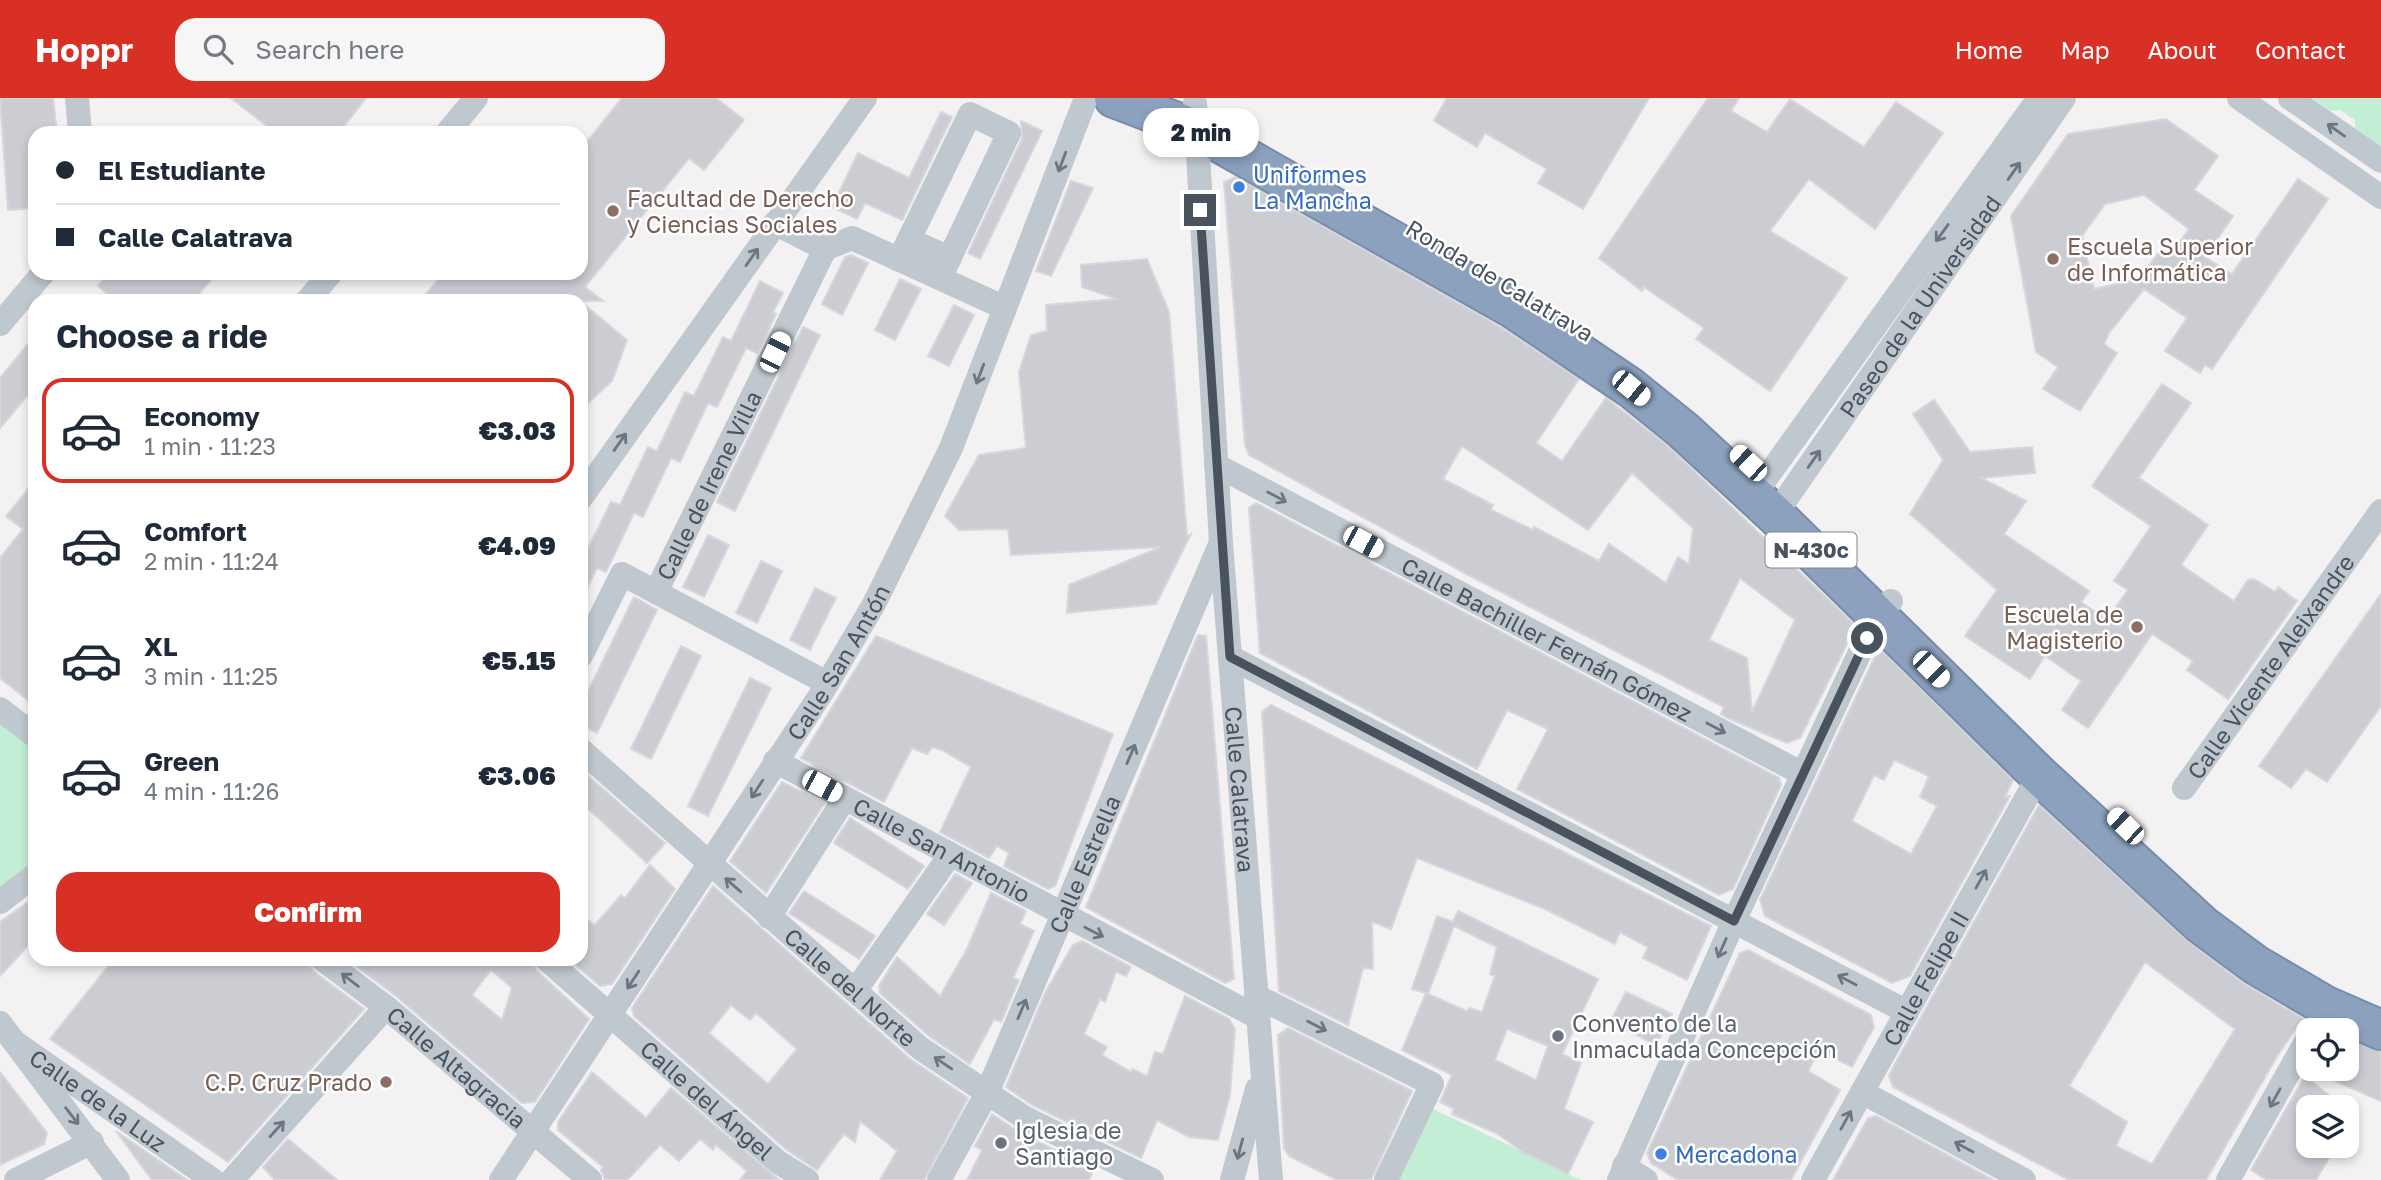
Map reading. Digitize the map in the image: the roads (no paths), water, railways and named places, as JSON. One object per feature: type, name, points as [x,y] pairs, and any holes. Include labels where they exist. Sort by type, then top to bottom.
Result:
[{"type":"highway","name":"N-430c","points":[[1114,98],[1190,110]]},
{"type":"highway","name":"Ronda de Calatrava","points":[[1190,110],[1527,290],[1660,382],[1770,497],[1884,609],[2214,911],[2267,949],[2321,1016]]},
{"type":"highway","name":"Ronda de Calatrava","points":[[1884,609],[2039,775],[2202,925],[2321,1016],[2381,1030]]},
{"type":"highway","name":"Ronda de Calatrava","points":[[2321,1016],[2381,1008]]},
{"type":"street","points":[[77,98],[79,126]]},
{"type":"street","points":[[453,126],[476,98]]},
{"type":"street","points":[[588,488],[865,98]]},
{"type":"street","name":"Calle San Antón","points":[[501,1180],[534,1134],[827,683],[874,604],[951,448],[1086,98]]},
{"type":"street","name":"Paseo de la Universidad","points":[[1770,497],[2039,98]]},
{"type":"street","name":"Paseo de la Universidad","points":[[1770,497],[2064,98]]},
{"type":"street","points":[[2239,98],[2381,197]]},
{"type":"street","points":[[2290,98],[2381,161]]},
{"type":"street","name":"Calle Calatrava","points":[[1190,110],[1262,1071],[1277,1177]]},
{"type":"street","points":[[904,250],[970,114],[1009,133],[945,268]]},
{"type":"street","points":[[775,223],[825,249],[852,237],[904,250],[945,268],[1005,308]]},
{"type":"street","name":"Calle de Irene Villa","points":[[656,592],[825,249]]},
{"type":"street","points":[[0,324],[37,280]]},
{"type":"street","points":[[313,294],[325,280]]},
{"type":"street","name":"Calle Bachiller Fernán Gómez","points":[[1216,465],[1803,774]]},
{"type":"street","name":"Calle Vicente Aleixandre","points":[[2185,788],[2381,511]]},
{"type":"street","name":"Calle Estrella","points":[[939,1180],[987,1093],[1221,543]]},
{"type":"street","name":"Calle de Irene Villa","points":[[588,642],[622,574],[827,683]]},
{"type":"street","points":[[1646,1180],[1621,1173],[1734,921],[1884,609]]},
{"type":"street","points":[[1230,657],[1907,1012]]},
{"type":"street","points":[[0,709],[28,731]]},
{"type":"street","name":"Calle del Norte","points":[[588,756],[920,1048],[1026,1118],[1152,1180]]},
{"type":"street","name":"Calle San Antonio","points":[[775,761],[1062,915],[1432,1084],[1386,1180]]},
{"type":"street","name":"Calle Felipe II","points":[[1813,1180],[2039,775]]},
{"type":"street","points":[[769,917],[845,798]]},
{"type":"street","points":[[855,991],[950,855]]},
{"type":"street","points":[[0,902],[28,880]]},
{"type":"street","name":"Calle Altagracia","points":[[331,966],[386,1007],[590,1180]]},
{"type":"street","name":"Calle del Ángel","points":[[555,966],[778,1161],[807,1180]]},
{"type":"street","points":[[232,1180],[386,1007]]},
{"type":"street","points":[[2228,1180],[2321,1016]]},
{"type":"street","points":[[0,1023],[118,1180]]},
{"type":"street","name":"Calle de la Luz","points":[[16,1043],[214,1180]]},
{"type":"street","points":[[1232,1180],[1262,1071]]},
{"type":"street","points":[[1862,1092],[2024,1180]]},
{"type":"street","points":[[16,1180],[92,1143]]},
{"type":"place","name":"Uniformes La Mancha","points":[[1239,187]]},
{"type":"place","name":"Facultad de Derecho y Ciencias Sociales","points":[[613,211]]},
{"type":"place","name":"Escuela Superior de Informática","points":[[2053,259]]},
{"type":"place","name":"Escuela de Magisterio","points":[[2137,627]]},
{"type":"place","name":"Convento de la Inmaculada Concepción","points":[[1558,1036]]},
{"type":"place","name":"C.P. Cruz Prado","points":[[386,1082]]},
{"type":"place","name":"Iglesia de Santiago","points":[[1001,1143]]},
{"type":"place","name":"Mercadona","points":[[1661,1154]]}]
